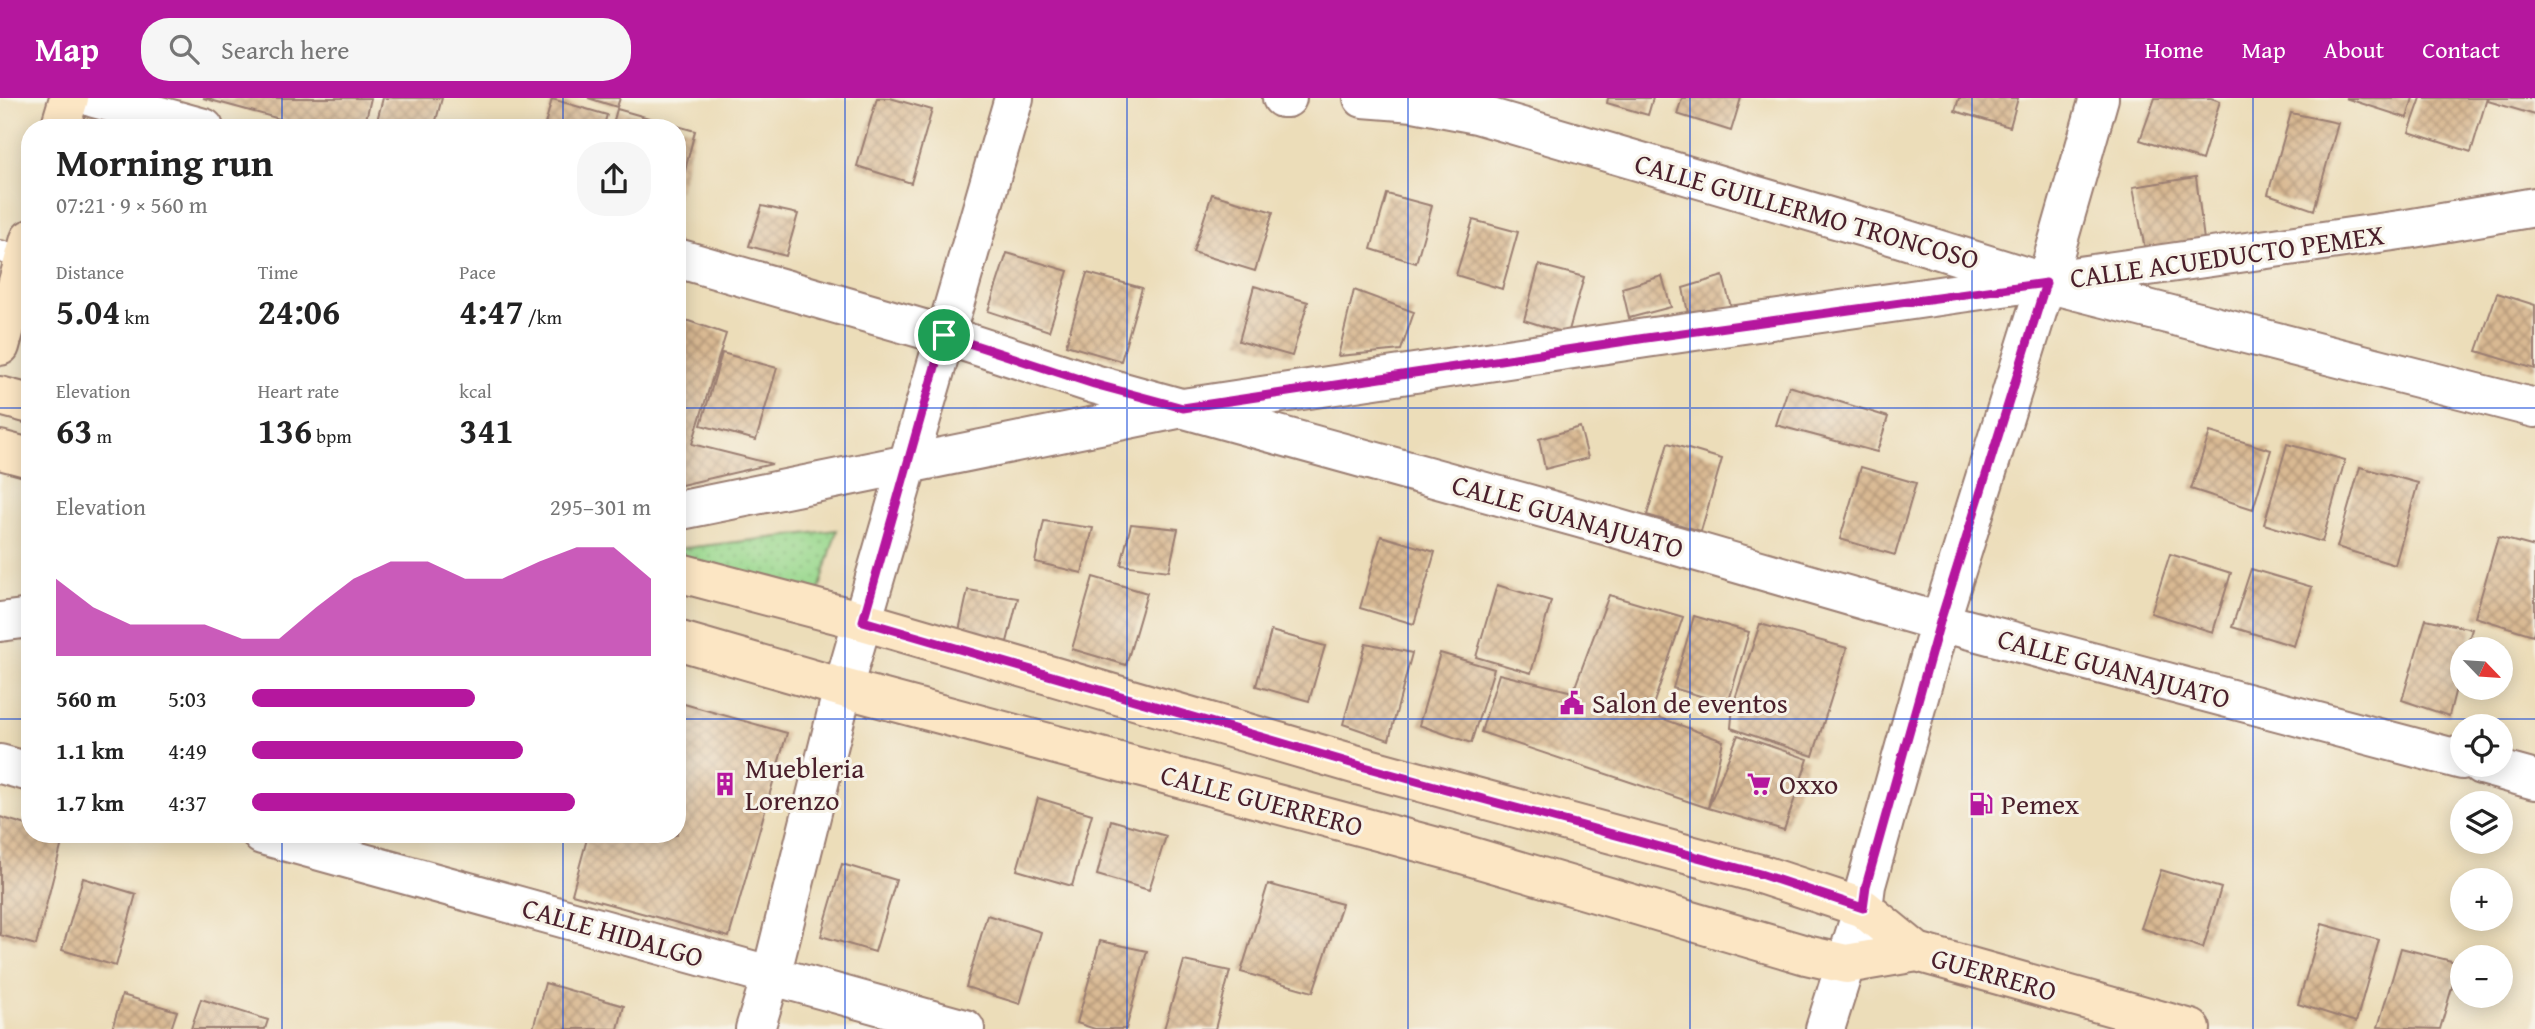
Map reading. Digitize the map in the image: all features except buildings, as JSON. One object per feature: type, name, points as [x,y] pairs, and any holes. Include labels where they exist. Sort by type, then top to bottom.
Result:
[{"type":"main road","points":[[63,119],[69,98]]},
{"type":"main road","points":[[0,345],[18,250]]},
{"type":"main road","points":[[0,396],[21,402]]},
{"type":"main road","points":[[0,450],[21,456]]},
{"type":"main road","name":"CALLE GUERRERO","points":[[686,574],[863,621],[1361,766],[1760,874],[1863,908]]},
{"type":"main road","name":"CALLE GUERRERO","points":[[686,643],[843,688],[1456,852],[1746,938],[1846,964]]},
{"type":"main road","name":"GUERRERO","points":[[1863,908],[1917,952],[2191,1029]]},
{"type":"main road","name":"GUERRERO","points":[[1846,964],[1917,952]]},
{"type":"street","points":[[94,98],[171,119]]},
{"type":"street","points":[[755,1029],[771,976],[843,688],[1014,98]]},
{"type":"street","points":[[1282,98],[1287,98]]},
{"type":"street","name":"CALLE GUILLERMO TRONCOSO","points":[[1363,98],[1414,102],[1477,114],[2046,283],[2535,408]]},
{"type":"street","points":[[1825,1029],[1863,908],[1866,886],[1940,622],[2046,283],[2099,98]]},
{"type":"street","name":"CALLE ACUEDUCTO PEMEX","points":[[686,509],[909,466],[1183,408],[1646,338],[2046,283],[2535,207]]},
{"type":"street","name":"CALLE GUANAJUATO","points":[[686,261],[944,335],[1094,384],[1940,622],[2450,757]]},
{"type":"street","points":[[0,622],[21,619]]},
{"type":"street","points":[[0,764],[21,770]]},
{"type":"street","points":[[2513,774],[2535,780]]},
{"type":"street","name":"CALLE HIDALGO","points":[[291,843],[965,1029]]},
{"type":"green space","points":[[837,530],[818,594],[686,557],[686,548]]},
{"type":"place","name":"Salon de eventos","points":[[1572,703]]},
{"type":"place","name":"Muebleria Lorenzo","points":[[725,784]]},
{"type":"place","name":"Oxxo","points":[[1759,784]]},
{"type":"place","name":"Pemex","points":[[1981,804]]},
{"type":"route","points":[[2046,283],[1940,622],[1866,886],[1863,908],[1760,874],[1361,766],[863,621],[944,335],[1094,384],[1183,408],[1646,338],[2046,283]]}]
